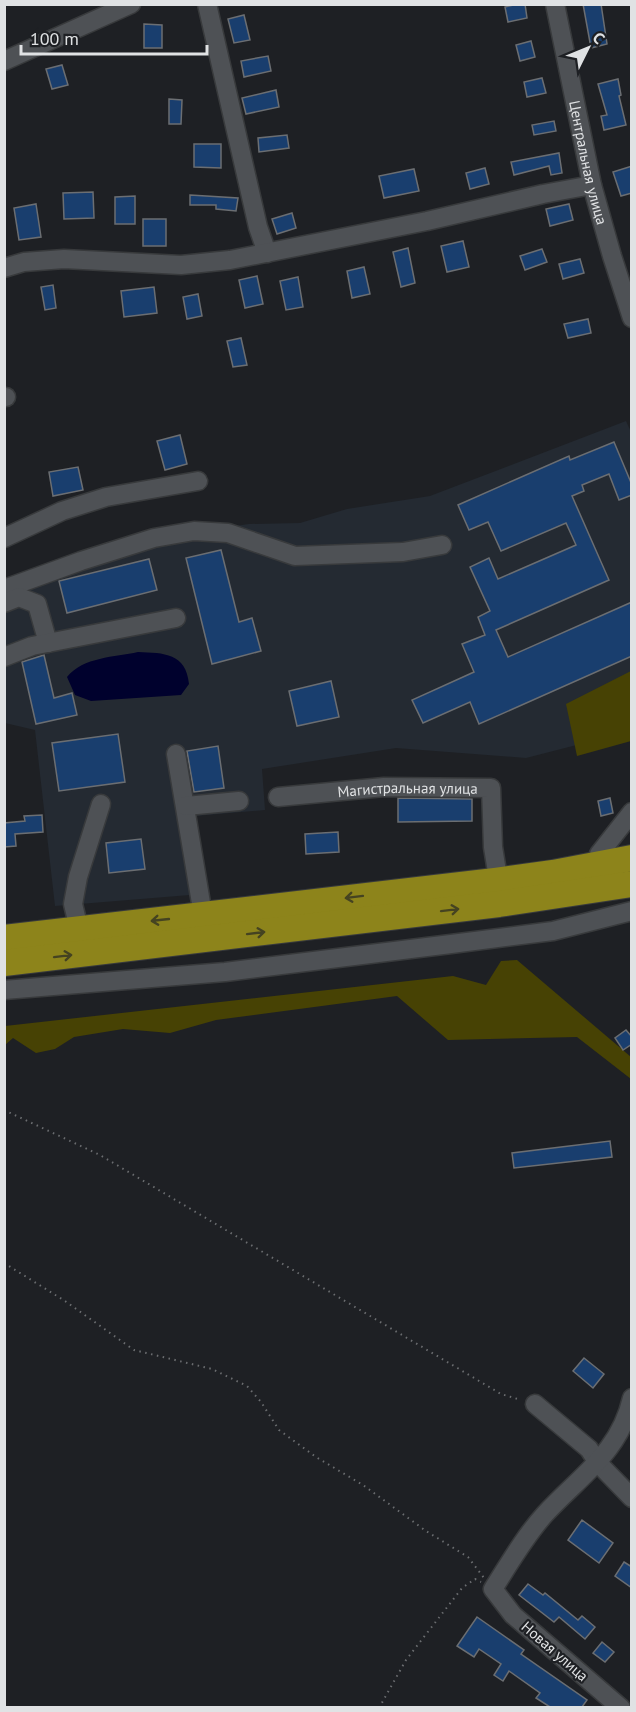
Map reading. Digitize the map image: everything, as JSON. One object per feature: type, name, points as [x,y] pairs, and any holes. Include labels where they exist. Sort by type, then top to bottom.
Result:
[{"type":"highway","points":[[412,890],[632,848]]},
{"type":"highway","points":[[4,938],[553,873],[632,858]]},
{"type":"highway","points":[[4,963],[499,904],[625,883]]},
{"type":"street","points":[[4,61],[131,4]]},
{"type":"street","points":[[207,4],[258,227],[267,253]]},
{"type":"street","name":"Центральная улица","points":[[555,4],[592,185],[632,318]]},
{"type":"street","points":[[4,267],[24,262],[64,259],[181,264],[230,260],[592,185]]},
{"type":"street","points":[[4,538],[62,511],[106,497],[198,481]]},
{"type":"street","points":[[4,589],[154,538],[194,531],[228,533],[295,556],[403,552],[442,545]]},
{"type":"street","points":[[4,603],[20,597],[37,604],[48,643]]},
{"type":"street","points":[[4,657],[32,646],[176,618]]},
{"type":"street","points":[[176,754],[203,915]]},
{"type":"street","name":"Магистральная улица","points":[[278,797],[384,787],[491,788],[493,847],[497,872]]},
{"type":"street","points":[[186,806],[239,801]]},
{"type":"street","points":[[79,929],[73,904],[78,877],[101,804]]},
{"type":"street","points":[[599,854],[632,812]]},
{"type":"street","points":[[4,990],[225,972],[452,944],[553,931],[632,911]]},
{"type":"street","points":[[493,1589],[543,1516],[598,1463],[625,1423],[632,1398]]},
{"type":"street","points":[[536,1404],[589,1449],[598,1463],[632,1498]]},
{"type":"street","name":"Новая улица","points":[[493,1589],[513,1615],[621,1707]]},
{"type":"path","points":[[4,1110],[100,1155],[501,1394],[536,1404]]},
{"type":"path","points":[[4,1263],[65,1301],[134,1350],[212,1369],[247,1386],[261,1402],[279,1430],[316,1457],[363,1485],[426,1531],[468,1557],[493,1589]]},
{"type":"path","points":[[379,1707],[406,1660],[462,1588],[475,1579],[493,1589]]},
{"type":"shaded area","points":[[626,421],[632,434],[631,731],[526,758],[396,748],[262,769],[265,810],[195,816],[202,894],[55,906],[35,730],[5,723],[5,596],[112,556],[228,527],[249,524],[300,523],[347,509],[430,496]]},
{"type":"shaded area","points":[[631,671],[631,741],[577,756],[566,704]]},
{"type":"shaded area","points":[[517,960],[631,1057],[631,1079],[577,1037],[448,1040],[397,996],[216,1020],[170,1033],[123,1029],[74,1037],[55,1049],[36,1053],[13,1038],[5,1045],[5,1026],[453,976],[486,985],[501,961]]},
{"type":"water","points":[[138,652],[165,654],[183,666],[189,684],[181,695],[91,701],[75,695],[67,677],[74,670],[100,659]]},
{"type":"building","points":[[525,4],[527,18],[508,22],[505,7]]},
{"type":"building","points":[[583,4],[601,4],[607,44],[591,48]]},
{"type":"building","points":[[244,15],[250,40],[234,43],[228,19]]},
{"type":"building","points":[[144,24],[162,25],[162,48],[144,48]]},
{"type":"building","points":[[531,41],[535,57],[520,61],[516,45]]},
{"type":"building","points":[[268,56],[271,71],[244,77],[241,61]]},
{"type":"building","points":[[62,65],[68,85],[52,89],[46,69]]},
{"type":"building","points":[[542,78],[546,93],[527,97],[524,82]]},
{"type":"building","points":[[618,79],[621,95],[619,96],[626,125],[604,130],[601,116],[607,115],[598,84]]},
{"type":"building","points":[[276,90],[279,107],[246,114],[242,98]]},
{"type":"building","points":[[169,99],[182,100],[181,124],[169,124]]},
{"type":"building","points":[[554,121],[556,131],[534,135],[532,125]]},
{"type":"building","points":[[287,135],[289,148],[259,152],[258,138]]},
{"type":"building","points":[[194,144],[221,144],[221,168],[194,167]]},
{"type":"building","points":[[559,153],[562,173],[551,175],[549,166],[514,175],[511,162]]},
{"type":"building","points":[[632,166],[632,193],[621,196],[613,172]]},
{"type":"building","points":[[485,168],[489,184],[470,189],[466,173]]},
{"type":"building","points":[[414,169],[419,191],[384,198],[379,176]]},
{"type":"building","points":[[93,192],[94,218],[64,219],[63,193]]},
{"type":"building","points":[[190,195],[238,198],[236,211],[216,209],[216,205],[190,205]]},
{"type":"building","points":[[135,196],[135,224],[115,224],[115,197]]},
{"type":"building","points":[[36,204],[41,237],[19,240],[14,208]]},
{"type":"building","points":[[569,204],[573,220],[550,226],[546,209]]},
{"type":"building","points":[[292,213],[296,228],[277,234],[272,219]]},
{"type":"building","points":[[143,219],[166,219],[166,246],[143,246]]},
{"type":"building","points":[[463,241],[469,267],[447,272],[441,246]]},
{"type":"building","points":[[408,248],[415,283],[401,287],[393,252]]},
{"type":"building","points":[[542,249],[547,262],[525,270],[520,256]]},
{"type":"building","points":[[580,259],[584,273],[563,279],[559,264]]},
{"type":"building","points":[[364,267],[370,294],[352,298],[347,271]]},
{"type":"building","points":[[257,276],[263,304],[245,308],[239,280]]},
{"type":"building","points":[[298,277],[303,307],[286,310],[280,281]]},
{"type":"building","points":[[53,285],[56,308],[45,310],[41,287]]},
{"type":"building","points":[[154,287],[157,313],[124,317],[121,291]]},
{"type":"building","points":[[198,294],[202,316],[187,319],[183,297]]},
{"type":"building","points":[[588,319],[591,333],[568,338],[564,324]]},
{"type":"building","points":[[241,338],[247,365],[233,367],[227,341]]},
{"type":"building","points":[[180,435],[187,464],[165,470],[157,441]]},
{"type":"building","points":[[614,442],[632,485],[632,495],[619,500],[609,474],[582,485],[584,491],[572,496],[609,580],[496,630],[508,657],[632,602],[632,656],[479,724],[470,702],[423,723],[412,700],[474,672],[462,644],[485,635],[478,617],[490,611],[470,567],[489,558],[498,579],[576,545],[566,523],[501,551],[488,522],[469,530],[458,505],[569,456],[570,460]]},
{"type":"building","points":[[78,467],[83,490],[53,496],[49,472]]},
{"type":"building","points":[[221,550],[239,622],[252,618],[261,651],[212,664],[186,558]]},
{"type":"building","points":[[149,559],[157,590],[67,613],[59,581]]},
{"type":"building","points":[[44,655],[54,698],[72,693],[77,715],[36,724],[22,662]]},
{"type":"building","points":[[331,681],[339,717],[297,726],[289,691]]},
{"type":"building","points":[[118,734],[125,782],[59,791],[52,743]]},
{"type":"building","points":[[218,746],[224,788],[194,792],[187,751]]},
{"type":"building","points":[[398,798],[472,799],[472,821],[398,822]]},
{"type":"building","points":[[610,798],[613,813],[601,816],[598,801]]},
{"type":"building","points":[[42,815],[43,832],[15,834],[16,846],[4,847],[4,823],[25,821],[24,816]]},
{"type":"building","points":[[338,832],[339,852],[306,854],[305,834]]},
{"type":"building","points":[[141,839],[145,869],[109,873],[106,843]]},
{"type":"building","points":[[626,1030],[632,1037],[632,1044],[623,1050],[615,1038]]},
{"type":"building","points":[[610,1141],[612,1157],[514,1168],[512,1153]]},
{"type":"building","points":[[584,1358],[604,1374],[593,1388],[573,1371]]},
{"type":"building","points":[[582,1520],[613,1543],[599,1563],[568,1540]]},
{"type":"building","points":[[624,1562],[632,1567],[632,1588],[615,1576]]},
{"type":"building","points":[[528,1584],[543,1595],[545,1593],[578,1620],[582,1616],[595,1627],[585,1639],[559,1617],[554,1622],[519,1595]]},
{"type":"building","points":[[477,1617],[524,1650],[521,1654],[587,1700],[582,1707],[550,1707],[536,1698],[540,1693],[509,1671],[503,1681],[494,1675],[501,1664],[479,1649],[474,1657],[457,1646]]},
{"type":"building","points":[[602,1642],[614,1652],[605,1662],[593,1653]]}]
